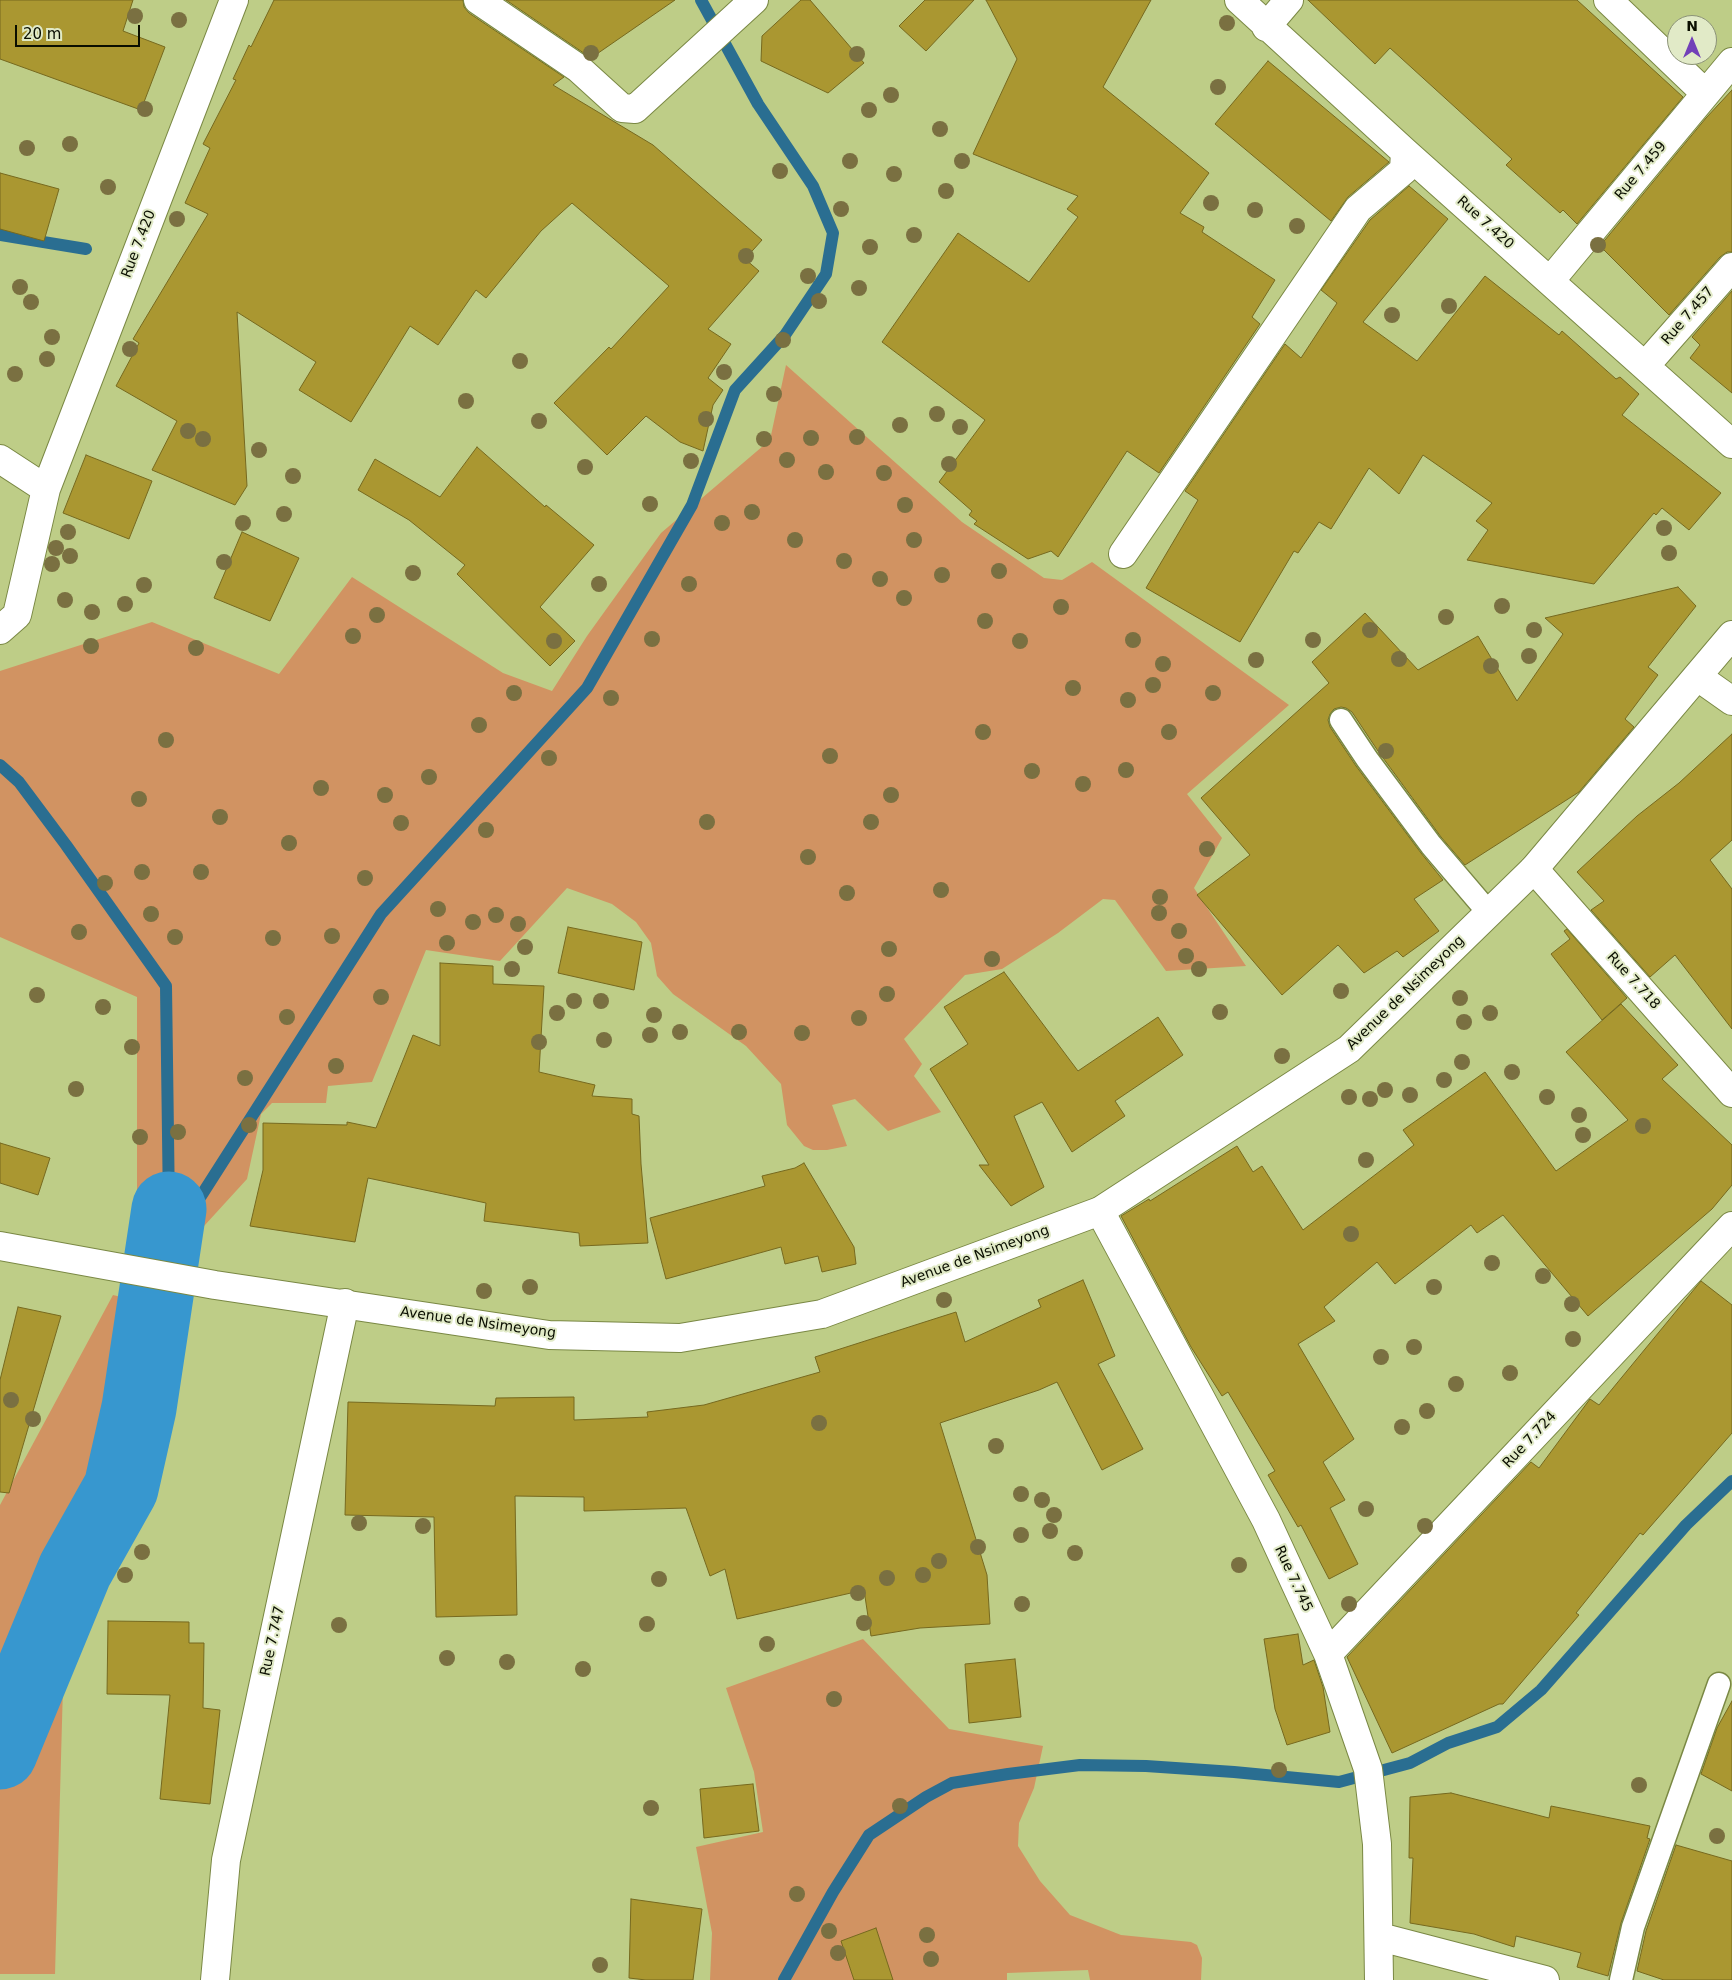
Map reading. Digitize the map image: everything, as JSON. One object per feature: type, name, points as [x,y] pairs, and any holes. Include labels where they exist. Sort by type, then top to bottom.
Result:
[{"type":"street","name":"Rue 7.420","points":[[0,630],[18,615],[46,489],[234,0]]},
{"type":"street","points":[[478,0],[578,68],[622,108],[635,109],[754,0]]},
{"type":"street","name":"Rue 7.420","points":[[1239,0],[1266,27],[1732,444]]},
{"type":"street","points":[[1266,27],[1289,0]]},
{"type":"street","points":[[1608,0],[1705,93]]},
{"type":"street","name":"Rue 7.459","points":[[1550,280],[1732,62]]},
{"type":"street","points":[[1124,554],[1358,209],[1404,170],[1405,152]]},
{"type":"street","name":"Rue 7.457","points":[[1645,366],[1732,266]]},
{"type":"street","points":[[0,459],[46,489]]},
{"type":"street","name":"Avenue de Nsimeyong","points":[[0,1246],[215,1284],[548,1335],[680,1338],[822,1314],[1100,1211],[1349,1049],[1534,869],[1732,635]]},
{"type":"street","points":[[1698,677],[1732,701]]},
{"type":"street","name":"Rue 7.718","points":[[1534,869],[1732,1092]]},
{"type":"street","name":"Rue 7.745","points":[[1100,1211],[1266,1520],[1328,1654],[1368,1769],[1377,1844],[1380,1980]]},
{"type":"street","name":"Rue 7.724","points":[[1328,1654],[1732,1226]]},
{"type":"street","name":"Rue 7.747","points":[[215,1980],[226,1860],[345,1303]]},
{"type":"street","points":[[1380,1937],[1545,1980]]},
{"type":"lane","points":[[1341,720],[1367,759],[1431,845],[1489,913]]},
{"type":"lane","points":[[1621,1980],[1633,1927],[1719,1684]]},
{"type":"shaded area","points":[[786,365],[962,522],[1044,578],[1062,580],[1092,562],[1289,705],[1187,794],[1222,838],[1194,888],[1246,966],[1166,971],[1115,900],[1103,899],[1058,933],[1002,969],[965,975],[904,1039],[922,1064],[914,1076],[941,1112],[888,1131],[855,1099],[832,1105],[847,1146],[827,1150],[813,1150],[804,1146],[787,1125],[781,1084],[746,1046],[673,994],[657,976],[651,943],[636,922],[612,904],[567,888],[500,961],[426,950],[372,1082],[328,1086],[326,1103],[272,1103],[261,1114],[247,1179],[194,1237],[137,1226],[137,997],[0,937],[0,671],[152,622],[279,674],[352,577],[503,673],[552,691],[587,636],[661,533],[770,440]]},
{"type":"shaded area","points":[[113,1295],[182,1312],[168,1449],[146,1452],[93,1577],[66,1578],[55,1974],[0,1974],[0,1505]]},
{"type":"shaded area","points":[[863,1639],[949,1729],[1043,1746],[1034,1788],[1019,1823],[1018,1846],[1040,1881],[1070,1915],[1121,1935],[1191,1942],[1197,1945],[1202,1958],[1201,1980],[1090,1980],[1088,1970],[1007,1973],[1007,1980],[710,1980],[712,1933],[696,1847],[763,1832],[754,1772],[726,1688]]},
{"type":"building","points":[[0,0],[133,0],[123,31],[165,47],[141,110],[0,59]]},
{"type":"building","points":[[274,0],[463,0],[464,7],[469,13],[564,77],[553,85],[653,145],[762,240],[745,259],[759,271],[708,329],[731,344],[708,378],[723,390],[713,405],[703,451],[680,442],[646,416],[607,455],[554,403],[609,347],[611,349],[669,286],[572,203],[541,231],[486,298],[476,290],[438,345],[410,326],[351,422],[299,390],[316,362],[237,312],[247,486],[235,505],[152,470],[177,421],[116,386],[139,343],[133,339],[208,214],[185,203],[210,148],[203,144],[236,80],[233,79],[249,45],[251,47]]},
{"type":"building","points":[[506,0],[675,0],[591,58]]},
{"type":"building","points":[[801,0],[810,0],[864,63],[828,93],[761,61],[762,36]]},
{"type":"building","points":[[925,0],[974,0],[926,51],[899,26]]},
{"type":"building","points":[[986,0],[1151,0],[1103,87],[1209,173],[1180,213],[1204,227],[1202,232],[1275,280],[1252,317],[1260,324],[1159,473],[1127,451],[1058,557],[1051,551],[1028,559],[974,524],[977,521],[969,515],[972,511],[939,482],[985,420],[882,342],[958,233],[1029,282],[1078,217],[1067,209],[1078,196],[973,154],[1017,59]]},
{"type":"building","points":[[1308,0],[1577,0],[1683,97],[1577,224],[1563,210],[1560,213],[1506,165],[1512,159],[1390,48],[1375,64]]},
{"type":"building","points":[[1268,61],[1389,162],[1348,197],[1331,221],[1215,124]]},
{"type":"building","points":[[1732,90],[1732,252],[1727,252],[1720,257],[1669,315],[1600,246],[1706,118]]},
{"type":"building","points":[[0,173],[59,189],[44,241],[0,229]]},
{"type":"building","points":[[1409,186],[1448,219],[1363,322],[1417,361],[1485,276],[1559,335],[1562,331],[1616,379],[1620,377],[1639,394],[1622,415],[1721,493],[1689,530],[1662,508],[1656,515],[1654,513],[1594,584],[1467,560],[1488,530],[1476,521],[1492,503],[1423,455],[1399,494],[1369,468],[1331,529],[1319,522],[1298,553],[1294,551],[1240,642],[1146,588],[1198,500],[1185,491],[1285,344],[1301,358],[1337,303],[1321,290],[1370,220]]},
{"type":"building","points":[[1732,291],[1732,393],[1690,358],[1700,345],[1692,337]]},
{"type":"building","points":[[477,447],[545,507],[546,505],[594,545],[540,607],[575,641],[550,666],[457,574],[465,565],[409,520],[358,490],[375,459],[440,497]]},
{"type":"building","points":[[86,455],[152,481],[129,539],[63,513]]},
{"type":"building","points":[[242,532],[299,558],[270,621],[214,598]]},
{"type":"building","points":[[1678,587],[1696,606],[1648,667],[1658,675],[1625,719],[1634,727],[1579,792],[1465,865],[1441,837],[1352,712],[1341,707],[1334,709],[1330,714],[1328,720],[1330,727],[1356,766],[1443,880],[1414,899],[1439,931],[1403,957],[1397,951],[1364,973],[1338,945],[1282,995],[1197,895],[1250,855],[1201,798],[1329,683],[1312,662],[1365,613],[1418,670],[1478,636],[1517,701],[1563,634],[1545,618]]},
{"type":"building","points":[[1732,734],[1732,840],[1710,860],[1732,889],[1732,1029],[1675,955],[1650,977],[1591,910],[1604,901],[1577,872],[1637,816],[1679,783]]},
{"type":"building","points":[[568,927],[642,942],[634,990],[558,973]]},
{"type":"building","points":[[1567,929],[1627,998],[1602,1020],[1551,954],[1570,939],[1564,931]]},
{"type":"building","points":[[440,963],[493,966],[493,984],[544,986],[539,1072],[595,1085],[592,1096],[632,1099],[632,1114],[639,1116],[648,1243],[580,1246],[579,1233],[484,1221],[486,1203],[368,1178],[355,1242],[250,1226],[263,1170],[263,1123],[347,1125],[347,1122],[376,1128],[413,1035],[440,1046]]},
{"type":"building","points":[[1004,972],[1078,1071],[1158,1017],[1183,1055],[1115,1101],[1125,1116],[1072,1152],[1042,1102],[1014,1116],[1044,1187],[1011,1206],[979,1165],[989,1165],[930,1069],[968,1044],[944,1007]]},
{"type":"building","points":[[1621,1004],[1678,1065],[1662,1079],[1732,1145],[1732,1185],[1712,1209],[1588,1316],[1503,1215],[1477,1233],[1471,1225],[1395,1284],[1377,1262],[1324,1307],[1335,1321],[1298,1344],[1354,1439],[1323,1462],[1345,1500],[1330,1508],[1358,1564],[1329,1579],[1301,1525],[1298,1527],[1268,1475],[1275,1471],[1228,1392],[1222,1396],[1191,1347],[1121,1216],[1149,1199],[1150,1201],[1237,1146],[1253,1172],[1262,1166],[1303,1230],[1414,1145],[1403,1130],[1485,1072],[1556,1171],[1628,1120],[1566,1052]]},
{"type":"building","points":[[0,1143],[50,1158],[38,1195],[0,1183]]},
{"type":"building","points":[[804,1163],[854,1247],[856,1264],[822,1272],[818,1256],[785,1264],[781,1247],[666,1279],[650,1218],[765,1186],[762,1176],[795,1168]]},
{"type":"building","points":[[1083,1280],[1115,1356],[1098,1364],[1143,1449],[1102,1470],[1057,1382],[1039,1390],[940,1423],[987,1575],[990,1624],[920,1628],[871,1636],[864,1590],[737,1619],[725,1569],[710,1576],[686,1508],[584,1511],[584,1497],[515,1496],[517,1615],[436,1617],[434,1517],[345,1515],[348,1402],[495,1406],[496,1398],[574,1397],[574,1420],[648,1417],[647,1412],[704,1405],[820,1372],[815,1357],[956,1312],[965,1342],[1041,1307],[1038,1300]]},
{"type":"building","points":[[1701,1281],[1732,1305],[1732,1433],[1643,1535],[1640,1533],[1576,1613],[1579,1615],[1503,1704],[1499,1704],[1392,1753],[1347,1657],[1531,1462],[1539,1468],[1590,1399],[1599,1405]]},
{"type":"building","points":[[18,1307],[61,1316],[9,1493],[0,1492],[0,1380]]},
{"type":"building","points":[[108,1621],[189,1622],[189,1643],[204,1643],[203,1708],[220,1710],[210,1804],[160,1799],[170,1695],[107,1694]]},
{"type":"building","points":[[1298,1634],[1303,1665],[1314,1660],[1323,1687],[1330,1732],[1287,1745],[1275,1709],[1264,1639]]},
{"type":"building","points":[[1015,1659],[1021,1717],[969,1723],[965,1664]]},
{"type":"building","points":[[1732,1701],[1732,1791],[1701,1774],[1717,1728]]},
{"type":"building","points":[[753,1784],[759,1831],[704,1838],[700,1789]]},
{"type":"building","points":[[1451,1793],[1549,1818],[1551,1806],[1650,1826],[1647,1838],[1650,1839],[1621,1923],[1608,1976],[1577,1967],[1581,1953],[1516,1936],[1514,1947],[1474,1934],[1410,1923],[1413,1858],[1409,1858],[1410,1797]]},
{"type":"building","points":[[1676,1845],[1732,1861],[1732,1980],[1664,1980],[1637,1971],[1646,1931]]},
{"type":"building","points":[[631,1899],[702,1909],[693,1980],[629,1978]]},
{"type":"building","points":[[876,1928],[893,1980],[854,1980],[841,1941]]},
{"type":"waterway","points":[[0,765],[19,782],[166,986],[169,1209],[201,1196],[381,914],[587,688],[692,505],[735,390],[785,335],[826,274],[833,233],[813,186],[758,104],[701,0]]},
{"type":"waterway","points":[[0,235],[86,249]]},
{"type":"waterway","points":[[0,1752],[75,1570],[121,1488],[139,1408],[169,1209]]},
{"type":"waterway","points":[[784,1980],[833,1892],[869,1835],[926,1797],[952,1783],[1080,1765],[1146,1766],[1339,1782],[1410,1763],[1448,1743],[1497,1727],[1541,1690],[1686,1525],[1732,1481]]}]
